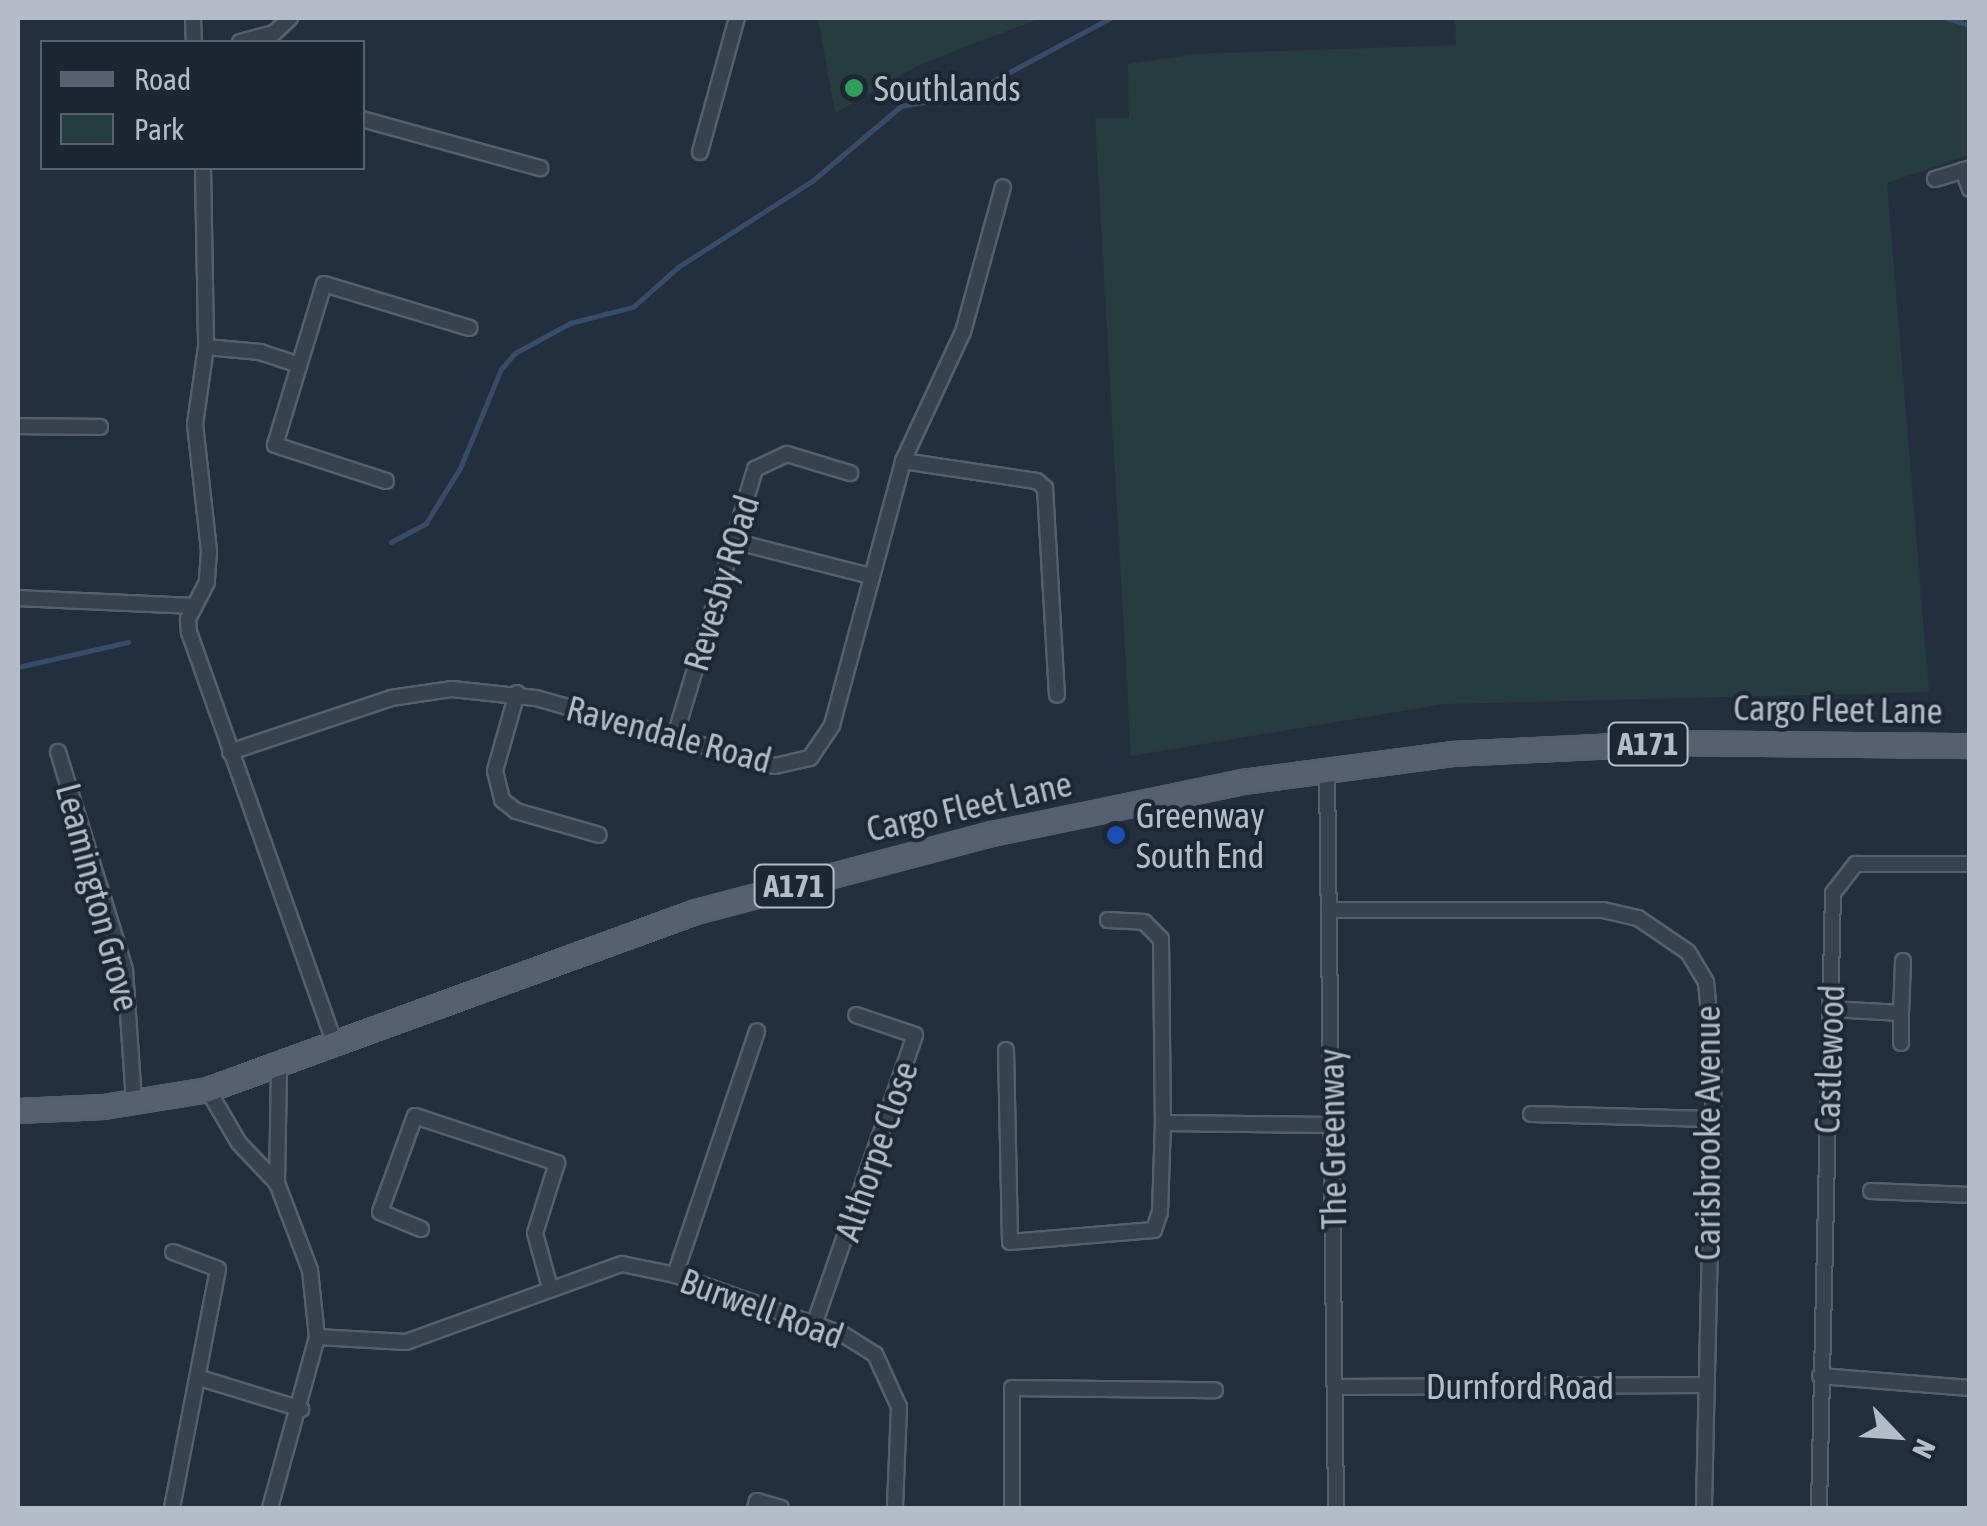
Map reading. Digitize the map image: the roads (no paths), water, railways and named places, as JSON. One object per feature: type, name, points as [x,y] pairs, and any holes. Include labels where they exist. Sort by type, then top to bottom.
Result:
[{"type":"main road","name":"Cargo Fleet Lane","points":[[18,1110],[134,1104],[208,1090],[280,1069],[696,912],[992,834],[1327,770],[1452,754],[1674,743],[1970,746]]},
{"type":"street","points":[[276,38],[290,18]]},
{"type":"street","points":[[700,152],[737,18]]},
{"type":"street","points":[[365,119],[540,168]]},
{"type":"street","points":[[1934,179],[1966,168],[1970,189]]},
{"type":"street","points":[[203,170],[206,347],[195,424],[210,551],[207,582],[193,606],[189,632],[336,1047]]},
{"type":"street","name":"Ravendale Road","points":[[230,752],[420,691],[517,694],[775,766],[810,758],[832,725],[903,461],[962,332],[1003,187]]},
{"type":"street","points":[[386,481],[275,445],[324,284],[470,328]]},
{"type":"street","points":[[206,347],[260,352],[298,365]]},
{"type":"street","points":[[18,426],[100,427]]},
{"type":"street","name":"Revesby ROad","points":[[675,736],[756,469],[787,454],[850,473]]},
{"type":"street","points":[[903,461],[1021,478],[1046,488],[1057,694]]},
{"type":"street","points":[[733,541],[870,576]]},
{"type":"street","points":[[18,598],[193,606]]},
{"type":"street","points":[[517,694],[495,771],[502,800],[516,811],[600,834]]},
{"type":"street","name":"Leamington Grove","points":[[58,752],[125,970],[134,1104]]},
{"type":"street","name":"The Greenway","points":[[1327,770],[1336,1508]]},
{"type":"street","name":"Castlewood","points":[[1820,1508],[1833,893],[1842,875],[1876,861],[1970,864]]},
{"type":"street","name":"Carisbrooke Avenue","points":[[1329,910],[1603,910],[1638,918],[1688,952],[1706,982],[1712,1016],[1704,1508]]},
{"type":"street","points":[[1006,1050],[1010,1242],[1154,1230],[1160,1212],[1161,939],[1144,922],[1108,920]]},
{"type":"street","points":[[1900,1043],[1903,961]]},
{"type":"street","points":[[1831,1009],[1901,1013]]},
{"type":"street","name":"Althorpe Close","points":[[814,1325],[915,1035],[856,1015]]},
{"type":"street","points":[[675,1276],[757,1030]]},
{"type":"street","points":[[270,1508],[301,1409],[317,1337],[310,1270],[277,1182],[280,1069]]},
{"type":"street","points":[[208,1090],[239,1142],[277,1182]]},
{"type":"street","points":[[1530,1114],[1711,1118]]},
{"type":"street","points":[[421,1229],[380,1212],[415,1116],[556,1163],[535,1233],[550,1288]]},
{"type":"street","points":[[1162,1124],[1332,1125]]},
{"type":"street","points":[[1871,1190],[1970,1195]]},
{"type":"street","points":[[172,1252],[218,1268],[200,1378],[172,1508]]},
{"type":"street","name":"Burwell Road","points":[[317,1337],[406,1342],[622,1264],[675,1276],[814,1325],[874,1354],[892,1385],[900,1422],[896,1508]]},
{"type":"street","points":[[1820,1376],[1970,1388]]},
{"type":"street","points":[[200,1378],[301,1409]]},
{"type":"street","name":"Durnford Road","points":[[1336,1387],[1704,1385]]},
{"type":"street","points":[[1012,1508],[1012,1388],[1215,1390]]},
{"type":"street","points":[[754,1508],[757,1501],[781,1508]]},
{"type":"waterway","points":[[391,542],[426,523],[460,468],[501,369],[515,353],[570,323],[633,307],[678,267],[812,181],[901,106],[969,94],[1110,18]]},
{"type":"waterway","points":[[1947,18],[1970,25]]},
{"type":"waterway","points":[[18,667],[128,642]]},
{"type":"place","name":"Southlands","points":[[854,88]]},
{"type":"place","name":"Greenway South End","points":[[1116,835]]}]
